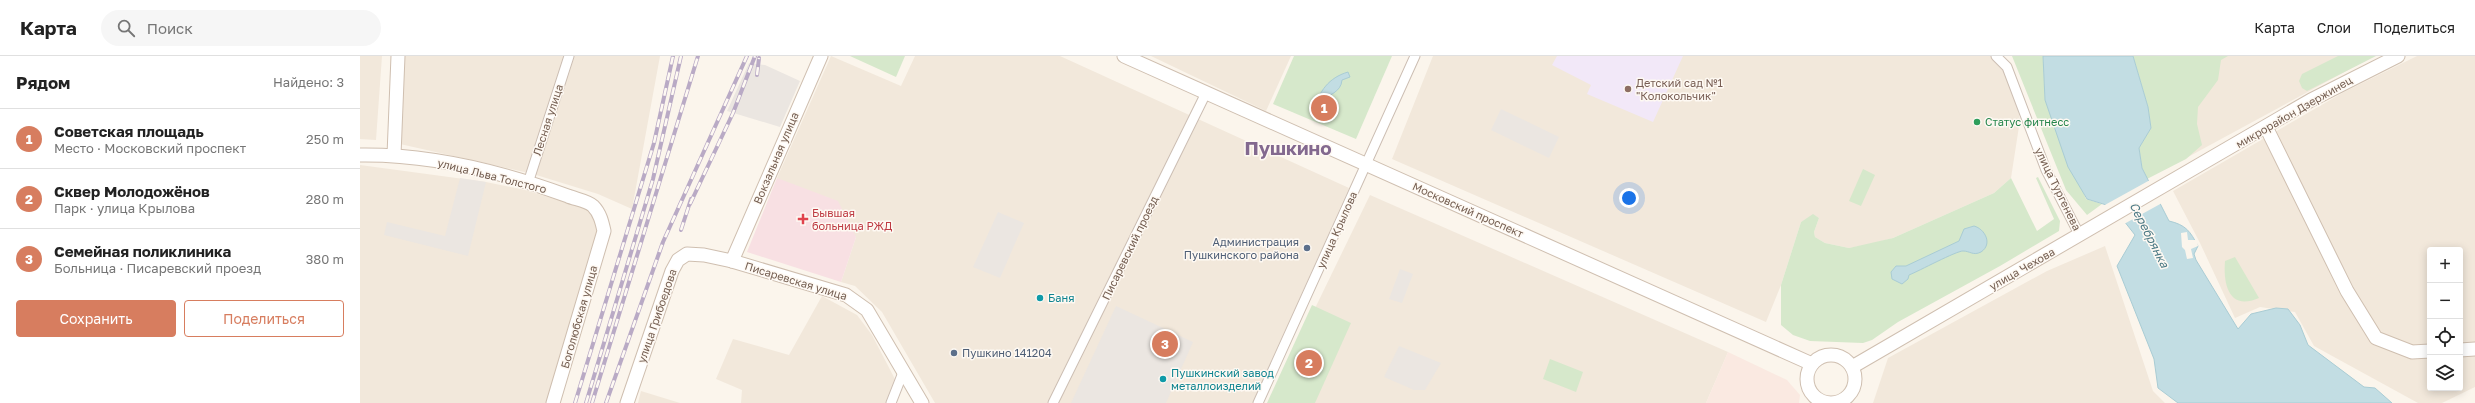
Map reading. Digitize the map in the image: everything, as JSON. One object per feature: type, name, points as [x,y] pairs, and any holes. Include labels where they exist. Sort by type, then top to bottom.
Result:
[{"type":"street","points":[[394,155],[398,56]]},
{"type":"street","name":"Лесная улица","points":[[528,183],[569,56]]},
{"type":"street","name":"Вокзальная улица","points":[[732,261],[820,56]]},
{"type":"street","name":"Московский проспект","points":[[1124,56],[1812,364]]},
{"type":"street","name":"улица Крылова","points":[[1258,403],[1416,56]]},
{"type":"street","name":"улица Тургенева","points":[[1998,56],[2007,67],[2046,170],[2080,236]]},
{"type":"street","name":"микрорайон Дзержинец","points":[[2193,171],[2311,100],[2398,56]]},
{"type":"street","name":"Писаревский проезд","points":[[1053,403],[1206,93]]},
{"type":"street","points":[[2266,127],[2347,291],[2376,338],[2412,352],[2427,351]]},
{"type":"street","name":"улица Льва Толстого","points":[[360,155],[394,155],[438,161],[528,183],[593,205],[601,218],[604,231]]},
{"type":"street","name":"улица Чехова","points":[[1852,367],[2193,171]]},
{"type":"street","name":"Боголюбская улица","points":[[553,403],[604,231]]},
{"type":"street","name":"улица Грибоедова","points":[[627,403],[672,271],[678,260],[687,254],[732,261]]},
{"type":"street","name":"Писаревская улица","points":[[732,261],[846,295],[867,310],[904,370],[922,403]]},
{"type":"street","points":[[2463,350],[2475,349]]},
{"type":"street","points":[[1828,355],[1838,356],[1846,360],[1852,367],[1855,376],[1854,386],[1850,394],[1843,402],[1834,403],[1813,400],[1807,382],[1808,372],[1812,364],[1819,358],[1828,355]]},
{"type":"street","points":[[892,403],[904,370]]},
{"type":"shaded area","points":[[360,56],[382,56],[376,140],[360,139]]},
{"type":"shaded area","points":[[405,56],[660,56],[632,209],[598,194],[533,174],[400,144]]},
{"type":"shaded area","points":[[831,56],[901,86],[915,56],[1060,56],[1349,188],[1253,403],[935,403],[882,312],[855,286],[841,282],[856,237],[777,178]]},
{"type":"shaded area","points":[[1151,56],[1291,56],[1266,111]]},
{"type":"shaded area","points":[[1433,56],[1993,56],[2006,69],[2014,89],[2020,120],[2011,178],[1994,193],[1893,238],[1871,244],[1849,248],[1825,243],[1815,237],[1814,232],[1819,218],[1813,215],[1801,222],[1781,285],[1766,322],[1392,159]]},
{"type":"shaded area","name":"Детский сад №1 \"Колокольчик\"","points":[[1557,56],[1683,56],[1653,122],[1587,94],[1591,85],[1552,65]]},
{"type":"shaded area","points":[[2164,56],[2374,56],[2164,170]]},
{"type":"shaded area","points":[[2417,56],[2475,56],[2475,387],[2442,403],[2418,403],[2314,346],[2295,312],[2260,307],[2235,318],[2200,243],[2173,191],[2344,92]]},
{"type":"shaded area","points":[[749,63],[765,65],[800,81],[780,127],[727,111]]},
{"type":"shaded area","points":[[1501,109],[1559,137],[1549,158],[1491,130]]},
{"type":"shaded area","points":[[360,165],[486,182],[525,190],[594,211],[600,228],[546,403],[360,403]]},
{"type":"shaded area","points":[[460,178],[486,182],[468,256],[384,235],[387,222],[445,236]]},
{"type":"shaded area","name":"Бывшая больница РЖД","points":[[777,178],[838,201],[856,237],[841,282],[747,252]]},
{"type":"shaded area","points":[[1370,195],[1728,352],[1706,403],[1269,403]]},
{"type":"shaded area","points":[[998,212],[1024,223],[1000,278],[973,267]]},
{"type":"shaded area","points":[[2105,246],[2153,391],[2165,403],[1873,403],[1888,358],[2047,271]]},
{"type":"shaded area","points":[[1400,269],[1413,274],[1402,303],[1389,299]]},
{"type":"shaded area","points":[[822,296],[857,315],[872,335],[898,385],[891,403],[741,403],[742,390],[716,379],[733,339],[789,355]]},
{"type":"shaded area","name":"Пушкинский завод металлоизделий","points":[[1116,306],[1193,342],[1166,403],[1071,403]]},
{"type":"shaded area","points":[[1399,346],[1441,363],[1425,390],[1414,390],[1384,377]]},
{"type":"shaded area","points":[[1728,352],[1787,380],[1800,395],[1799,403],[1706,403]]},
{"type":"shaded area","points":[[641,391],[680,403],[638,403]]},
{"type":"green space","points":[[850,56],[905,56],[896,77]]},
{"type":"green space","points":[[1294,56],[1392,56],[1356,139],[1273,104]]},
{"type":"green space","points":[[2012,56],[2043,56],[2045,100],[2086,199],[2102,204],[2087,215],[2066,190]]},
{"type":"green space","points":[[2133,56],[2228,56],[2221,60],[2218,80],[2198,107],[2197,124],[2202,145],[2186,159],[2147,179],[2142,168],[2139,148],[2151,128],[2148,107]]},
{"type":"green space","points":[[2338,56],[2376,56],[2307,91],[2302,88],[2299,81],[2302,74]]},
{"type":"green space","points":[[1863,169],[1875,175],[1861,206],[1849,201]]},
{"type":"green space","points":[[2038,177],[2060,221],[2059,231],[2000,266],[1898,322],[1872,340],[1863,343],[1810,341],[1793,335],[1781,325],[1781,285],[1801,222],[1813,214],[1819,218],[1814,232],[1815,237],[1825,243],[1849,248],[1893,238],[1994,193],[2011,178],[2037,231],[2054,219],[2036,178]]},
{"type":"green space","points":[[2235,257],[2259,298],[2249,301],[2241,301],[2230,293],[2225,279],[2225,261]]},
{"type":"green space","points":[[1312,305],[1351,323],[1315,403],[1267,403]]},
{"type":"green space","points":[[1550,359],[1583,372],[1576,392],[1543,379]]},
{"type":"water","name":"Серебрянка","points":[[2043,56],[2133,56],[2148,107],[2151,128],[2139,148],[2142,168],[2169,221],[2180,224],[2187,229],[2198,246],[2194,254],[2196,260],[2238,329],[2251,314],[2276,308],[2288,309],[2300,325],[2308,345],[2364,387],[2375,388],[2392,403],[2178,403],[2158,388],[2154,359],[2117,266],[2135,235],[2113,207],[2087,199],[2068,167],[2045,100]]},
{"type":"water","points":[[1348,72],[1350,77],[1342,80],[1337,91],[1322,102],[1318,111],[1313,110],[1326,86],[1335,78]]},
{"type":"water","points":[[1974,226],[1981,230],[1986,237],[1987,245],[1981,252],[1974,253],[1963,251],[1953,254],[1909,275],[1908,279],[1902,284],[1892,279],[1891,272],[1896,266],[1906,266],[1959,241],[1964,229]]},
{"type":"pier","points":[[2150,180],[2162,203],[2124,224],[2111,209],[2103,206]]},
{"type":"pier","points":[[2187,232],[2188,240],[2197,240],[2198,246],[2191,249],[2193,258],[2187,259],[2185,250],[2182,247],[2181,233]]},
{"type":"railway","points":[[575,403],[654,143],[673,56]]},
{"type":"railway","points":[[586,403],[653,179],[681,56]]},
{"type":"railway","points":[[592,403],[698,56]]},
{"type":"railway","points":[[606,403],[663,242],[747,56]]},
{"type":"railway","points":[[690,204],[733,113],[755,56]]},
{"type":"railway","points":[[757,75],[759,58]]},
{"type":"railway","points":[[681,230],[691,199]]},
{"type":"place","name":"Детский сад №1 \"Колокольчик\"","points":[[1628,89]]},
{"type":"place","name":"Советская площадь","points":[[1324,108]]},
{"type":"place","name":"Статус фитнесс","points":[[1977,122]]},
{"type":"place","name":"Бывшая больница РЖД","points":[[803,219]]},
{"type":"place","name":"Администрация Пушкинского района","points":[[1307,248]]},
{"type":"place","name":"Баня","points":[[1040,298]]},
{"type":"place","name":"Семейная поликлиника","points":[[1165,344]]},
{"type":"place","name":"Пушкино 141204","points":[[954,353]]},
{"type":"place","name":"Сквер Молодожёнов","points":[[1309,363]]},
{"type":"place","name":"Пушкинский завод металлоизделий","points":[[1163,379]]},
{"type":"district","name":"Пушкино","points":[[1288,148]]}]
